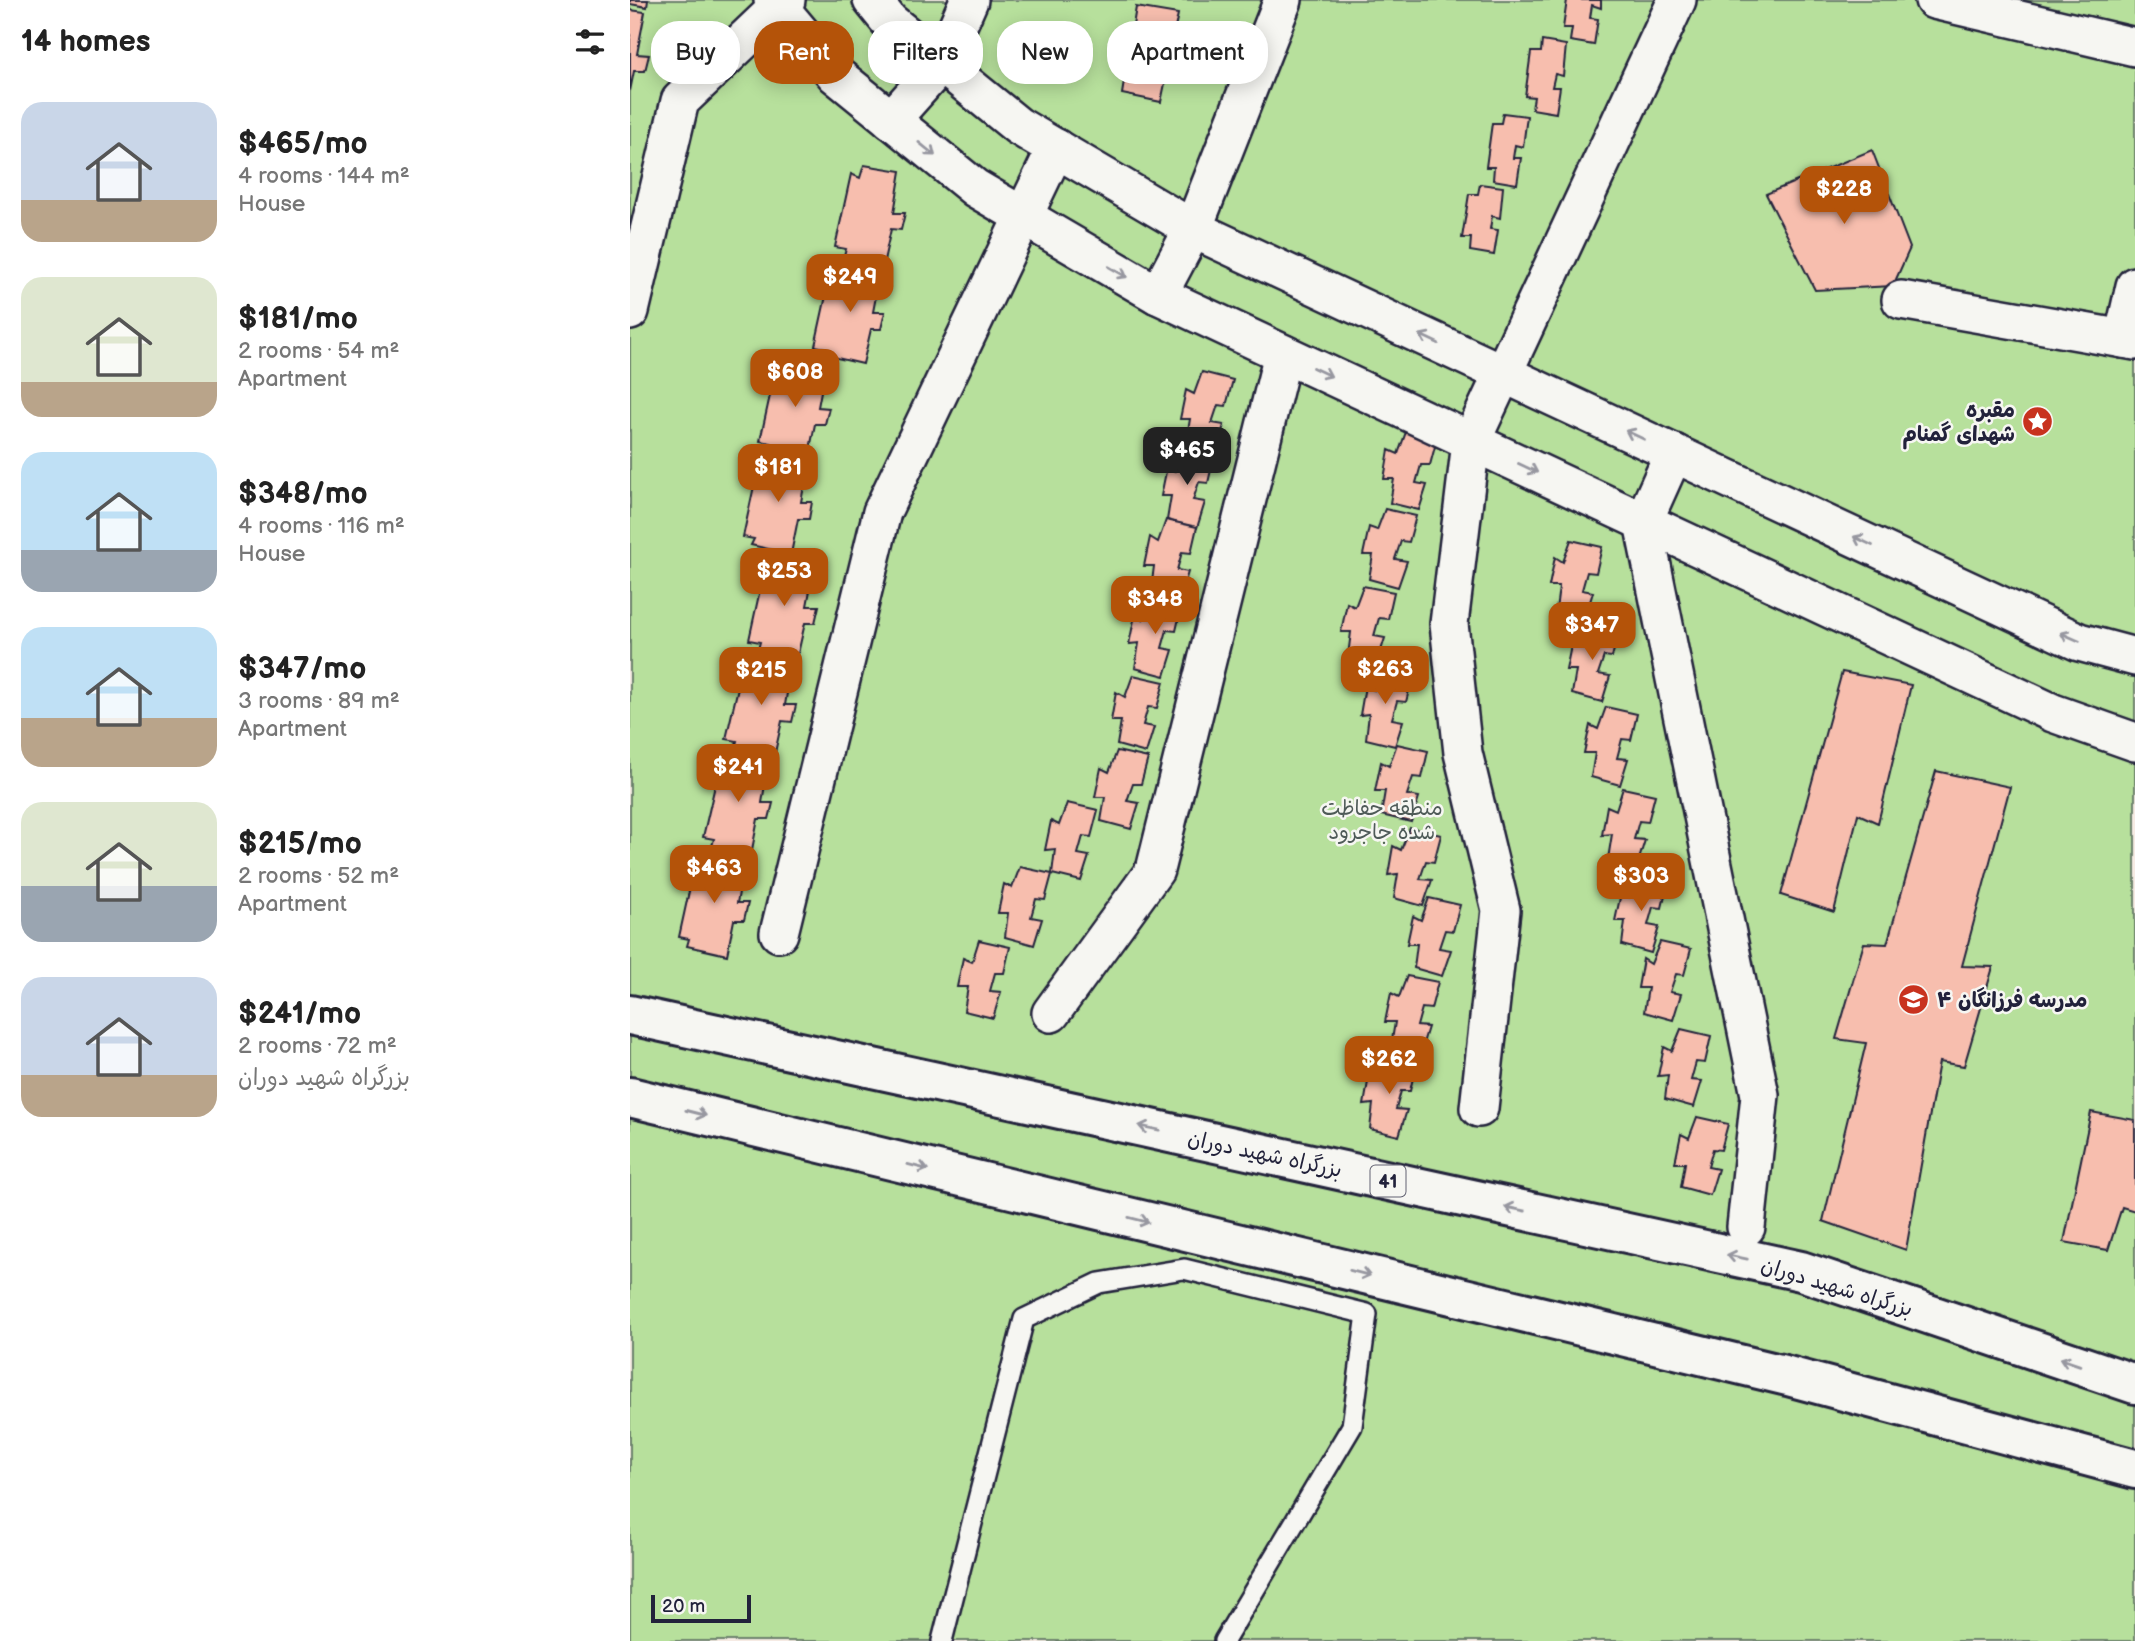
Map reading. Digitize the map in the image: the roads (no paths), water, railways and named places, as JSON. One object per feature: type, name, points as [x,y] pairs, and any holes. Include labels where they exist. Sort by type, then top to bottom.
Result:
[{"type":"highway","name":"بزرگراه شهید دوران","points":[[630,1015],[1801,1271],[2135,1384]]},
{"type":"highway","points":[[630,1097],[1788,1376],[2135,1469]]},
{"type":"street","points":[[872,0],[889,21]]},
{"type":"street","points":[[960,21],[969,0]]},
{"type":"street","points":[[1158,295],[1193,229],[1283,0]]},
{"type":"street","points":[[1479,1108],[1501,910],[1463,753],[1449,624],[1471,442],[1677,0]]},
{"type":"street","points":[[1944,1],[2135,47]]},
{"type":"street","points":[[630,311],[680,101],[779,2],[836,75],[975,188],[1158,295],[2053,713],[2135,742]]},
{"type":"street","points":[[891,120],[923,84]]},
{"type":"street","points":[[966,84],[1018,126],[1193,229],[2079,642],[2135,657]]},
{"type":"street","points":[[779,933],[881,512],[1056,148]]},
{"type":"street","points":[[1901,300],[2129,340],[2135,286]]},
{"type":"street","points":[[1051,1013],[1155,870],[1283,354]]},
{"type":"street","points":[[1674,453],[1643,522],[1760,1095],[1746,1227]]},
{"type":"lane","points":[[943,1641],[1024,1319],[1099,1283],[1184,1269],[1367,1314],[1352,1426],[1224,1641]]},
{"type":"place","name":"مقبره شهدای گمنام","points":[[2038,422]]},
{"type":"place","name":"مدرسه فرزانگان ۴","points":[[1914,1000]]},
{"type":"park label","name":"منطقه حفاظت شده جاجرود","points":[[1382,820]]}]
